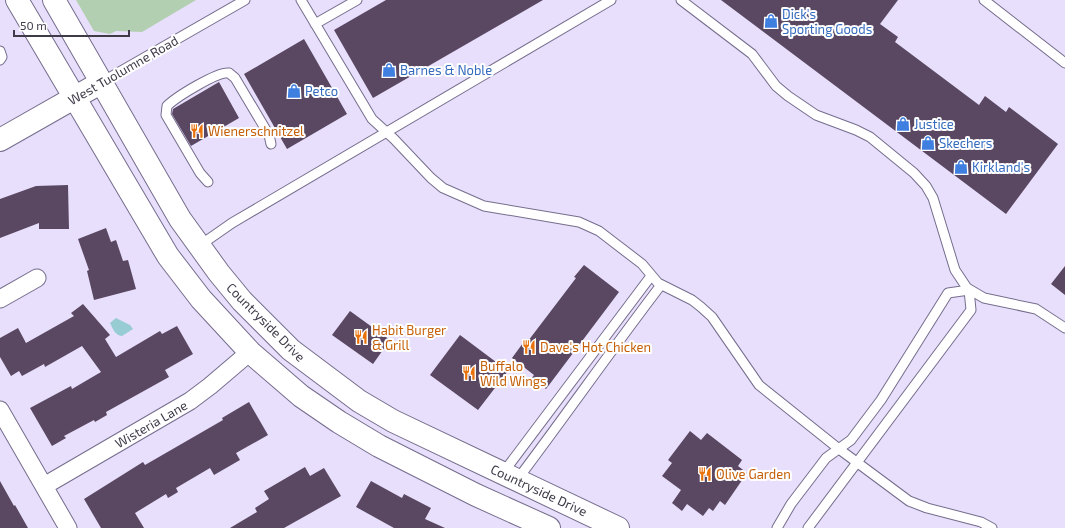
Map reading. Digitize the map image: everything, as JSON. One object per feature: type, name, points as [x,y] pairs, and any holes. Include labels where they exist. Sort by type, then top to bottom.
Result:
[{"type":"street","points":[[17,0],[168,256],[201,299],[250,352],[300,396],[379,446],[476,495],[549,528]]},
{"type":"street","name":"Countryside Drive","points":[[54,0],[180,219],[198,247],[256,316],[291,350],[359,401],[393,421],[618,528]]},
{"type":"street","name":"West Tuolumne Road","points":[[0,140],[102,82]]},
{"type":"street","points":[[0,299],[37,278]]},
{"type":"street","name":"Wisteria Lane","points":[[44,486],[190,401],[250,352]]},
{"type":"street","points":[[0,410],[68,528]]},
{"type":"lane","name":"West Tuolumne Road","points":[[102,82],[246,0]]},
{"type":"lane","points":[[301,0],[372,120],[386,132],[435,182],[450,192],[489,207],[564,219],[589,226],[603,234],[642,264],[651,276],[661,284],[692,300],[705,310],[760,385],[839,449],[912,503],[981,522],[992,528]]},
{"type":"lane","points":[[315,24],[357,0]]},
{"type":"lane","points":[[198,247],[232,223],[611,0]]},
{"type":"lane","points":[[680,0],[752,54],[776,86],[788,96],[816,115],[856,130],[870,138],[914,172],[926,186],[933,198],[956,274],[969,290],[984,298],[1036,309],[1065,328]]},
{"type":"lane","points":[[984,0],[1065,63]]},
{"type":"lane","points":[[0,51],[2,56],[0,60]]},
{"type":"lane","points":[[208,182],[200,173],[166,115],[168,106],[182,95],[220,73],[227,72],[232,74],[269,135],[271,144]]},
{"type":"lane","points":[[510,477],[651,276]]},
{"type":"lane","points":[[510,477],[592,381],[612,349],[661,284]]},
{"type":"lane","points":[[777,528],[791,504],[826,458],[851,440],[881,400],[948,293],[969,290]]},
{"type":"lane","points":[[808,528],[971,310],[969,290]]},
{"type":"shaded area","points":[[76,0],[196,0],[142,32],[116,31],[110,34],[94,31]]},
{"type":"shaded area","points":[[116,318],[130,325],[133,329],[122,336],[118,334],[114,331],[110,323]]},
{"type":"building","name":"Barnes & Noble","points":[[386,0],[543,0],[373,98],[334,30]]},
{"type":"building","points":[[721,0],[898,0],[880,24],[898,37],[895,42],[979,105],[985,96],[1006,112],[1009,107],[1058,144],[1006,214]]},
{"type":"building","name":"Petco","points":[[304,39],[347,114],[287,149],[244,74]]},
{"type":"building","points":[[219,82],[239,118],[191,146],[172,114],[173,109]]},
{"type":"building","points":[[68,185],[69,229],[39,229],[39,223],[0,238],[0,199],[36,186]]},
{"type":"building","points":[[106,228],[111,242],[116,240],[123,261],[128,260],[136,289],[94,300],[87,271],[89,270],[78,239]]},
{"type":"building","points":[[584,265],[619,292],[546,389],[532,378],[534,375],[512,358],[523,343],[525,345],[576,278],[574,277]]},
{"type":"building","points":[[1065,266],[1065,295],[1051,284]]},
{"type":"building","points":[[83,304],[110,335],[105,339],[116,357],[160,331],[162,334],[177,326],[193,354],[165,370],[169,377],[106,412],[107,415],[95,422],[94,420],[64,436],[66,438],[52,446],[30,408],[71,386],[72,389],[101,372],[82,346],[45,367],[44,364],[22,376],[19,371],[11,376],[0,357],[0,338],[18,328],[26,343],[74,316],[71,313]]},
{"type":"building","name":"Habit Burger & Grill","points":[[350,311],[390,340],[373,364],[332,335]]},
{"type":"building","name":"Buffalo Wild Wings","points":[[460,335],[508,371],[478,410],[430,375]]},
{"type":"building","points":[[249,402],[268,435],[236,453],[240,460],[214,475],[210,468],[176,488],[178,492],[168,498],[166,494],[135,513],[144,528],[101,528],[84,499],[143,462],[145,465],[223,420],[222,418]]},
{"type":"building","name":"Olive Garden","points":[[690,431],[701,440],[707,433],[742,460],[738,466],[747,473],[725,505],[720,501],[713,511],[709,508],[703,516],[687,504],[682,511],[672,503],[681,490],[662,476],[672,463],[668,460]]},
{"type":"building","points":[[305,467],[310,476],[324,468],[341,496],[284,528],[230,528],[257,512],[255,508],[269,499],[264,491]]},
{"type":"building","points":[[0,481],[14,506],[15,505],[28,528],[0,528]]},
{"type":"building","points":[[371,481],[402,498],[404,494],[431,508],[425,519],[445,528],[394,528],[356,507]]},
{"type":"place","name":"Dick's Sporting Goods","points":[[771,21]]},
{"type":"place","name":"Barnes & Noble","points":[[389,70]]},
{"type":"place","name":"Petco","points":[[294,91]]},
{"type":"place","name":"Justice","points":[[903,124]]},
{"type":"place","name":"Wienerschnitzel","points":[[197,131]]},
{"type":"place","name":"Skechers","points":[[928,143]]},
{"type":"place","name":"Kirkland's","points":[[961,167]]},
{"type":"place","name":"Habit Burger & Grill","points":[[361,337]]},
{"type":"place","name":"Dave's Hot Chicken","points":[[529,347]]},
{"type":"place","name":"Buffalo Wild Wings","points":[[469,373]]},
{"type":"place","name":"Olive Garden","points":[[705,474]]}]
